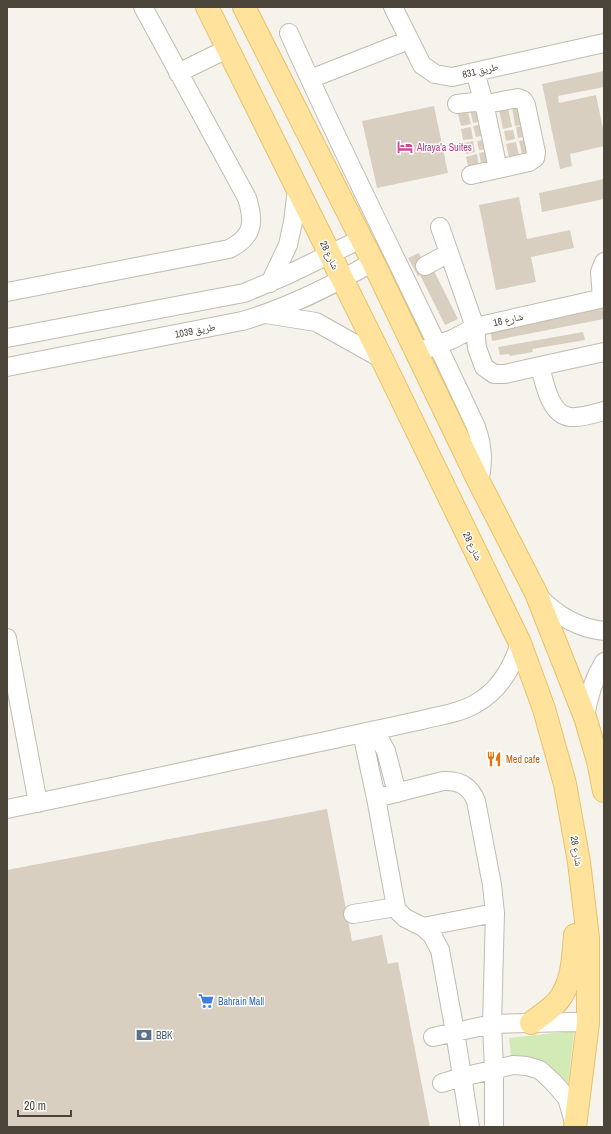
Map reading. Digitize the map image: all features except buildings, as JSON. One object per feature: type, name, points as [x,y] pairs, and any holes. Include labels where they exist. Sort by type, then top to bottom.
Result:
[{"type":"main road","name":"شارع 28","points":[[206,7],[382,359],[520,643],[544,709],[565,784],[579,862],[596,1026],[575,1127]]},
{"type":"main road","points":[[244,7],[373,262],[479,482],[536,594],[585,717],[601,763],[604,790]]},
{"type":"main road","points":[[531,1023],[558,1000],[570,979],[574,954],[579,862]]},
{"type":"street","points":[[7,292],[230,249],[241,244],[248,234],[252,222],[251,210],[247,198],[178,73],[144,7]]},
{"type":"street","name":"طريق 831","points":[[392,7],[422,65],[435,74],[452,77],[604,43]]},
{"type":"street","points":[[289,33],[310,80],[415,271],[438,345],[480,438],[483,460],[479,482]]},
{"type":"street","points":[[310,80],[409,40]]},
{"type":"street","points":[[178,73],[228,49]]},
{"type":"street","points":[[475,72],[484,103],[498,169]]},
{"type":"street","points":[[457,104],[474,102],[492,103],[518,98],[525,102],[536,152],[535,158],[529,162],[471,175]]},
{"type":"street","points":[[270,283],[288,245],[293,222],[297,189]]},
{"type":"street","points":[[440,227],[475,326],[476,348],[484,367],[494,374],[504,374],[604,352]]},
{"type":"street","points":[[7,338],[244,293],[270,283],[361,239]]},
{"type":"street","points":[[415,271],[449,253]]},
{"type":"street","name":"طريق 1039","points":[[7,367],[234,322],[266,314],[342,280],[373,262]]},
{"type":"street","points":[[603,298],[600,272],[604,262]]},
{"type":"street","name":"شارع 16","points":[[416,353],[453,339],[475,326],[603,298]]},
{"type":"street","points":[[266,314],[316,322],[382,359]]},
{"type":"street","points":[[540,366],[550,397],[560,414],[568,417],[576,417],[604,411]]},
{"type":"street","points":[[536,594],[548,607],[562,617],[578,625],[604,631]]},
{"type":"street","points":[[7,638],[38,803]]},
{"type":"street","points":[[7,809],[460,711],[488,696],[499,685],[509,672],[516,658],[520,643]]},
{"type":"street","points":[[585,717],[593,685],[604,662]]},
{"type":"street","points":[[368,732],[386,751],[397,793]]},
{"type":"street","points":[[368,732],[376,798],[396,907],[405,918],[423,927],[432,935],[440,950],[470,1127]]},
{"type":"street","points":[[376,798],[452,780],[460,782],[467,787],[473,793],[476,801],[492,885],[495,913],[492,1024],[494,1127]]},
{"type":"street","points":[[353,914],[396,907]]},
{"type":"street","points":[[423,927],[495,913]]},
{"type":"street","points":[[433,1037],[492,1024],[572,1022],[596,1026]]},
{"type":"street","points":[[442,1083],[513,1065],[527,1066],[540,1070],[567,1098],[575,1127]]},
{"type":"green space","points":[[574,1031],[568,1084],[549,1065],[529,1058],[511,1056],[509,1038]]},
{"type":"place","name":"Alraya'a Suites","points":[[405,147]]},
{"type":"place","name":"Med cafe","points":[[494,759]]},
{"type":"place","name":"Bahrain Mall","points":[[206,1001]]},
{"type":"place","name":"BBK","points":[[144,1035]]}]
